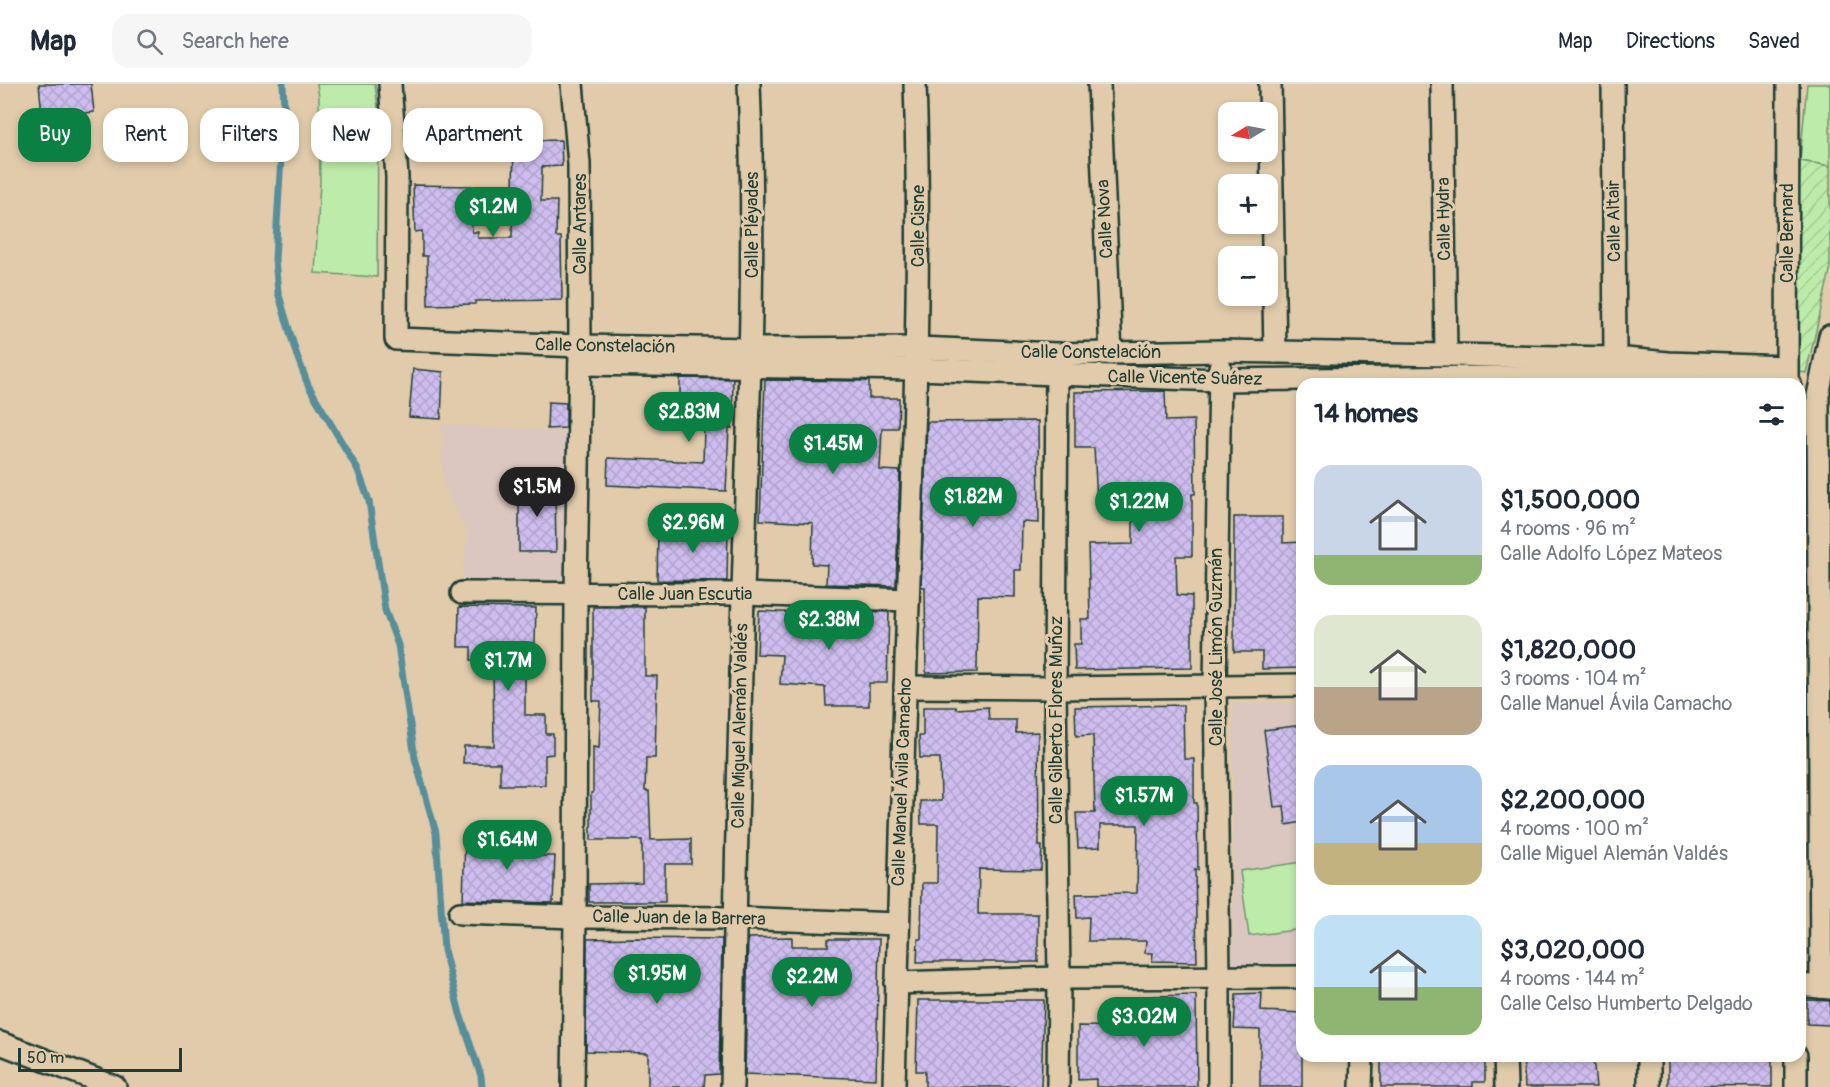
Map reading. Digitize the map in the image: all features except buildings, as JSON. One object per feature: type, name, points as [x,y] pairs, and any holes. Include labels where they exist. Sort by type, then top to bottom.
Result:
[{"type":"street","name":"Calle Constelación","points":[[390,84],[397,177],[396,339],[580,355],[917,358],[1220,351],[1446,354],[1505,357],[1574,367],[1615,358],[1668,371]]},
{"type":"street","name":"Calle Antares","points":[[572,84],[579,164],[580,355],[573,1087]]},
{"type":"street","name":"Calle Pléyades","points":[[749,84],[753,182],[751,357]]},
{"type":"street","name":"Calle Cisne","points":[[915,84],[918,185],[917,358]]},
{"type":"street","name":"Calle Nova","points":[[1099,84],[1111,354]]},
{"type":"street","points":[[1270,84],[1275,352]]},
{"type":"street","name":"Calle Hydra","points":[[1442,84],[1446,354]]},
{"type":"street","name":"Calle Altair","points":[[1612,84],[1615,358]]},
{"type":"street","name":"Calle Bernard","points":[[1788,84],[1795,378]]},
{"type":"street","points":[[1799,378],[1830,336]]},
{"type":"street","name":"Calle José Limón Guzmán","points":[[1219,1087],[1215,686],[1220,351]]},
{"type":"street","points":[[1357,378],[1358,353]]},
{"type":"street","name":"Calle Gilberto Flores Muñoz","points":[[1057,354],[1055,688],[1059,978],[1058,1087]]},
{"type":"street","name":"Calle Miguel Alemán Valdés","points":[[732,1087],[743,594],[751,357]]},
{"type":"street","points":[[1505,357],[1505,378]]},
{"type":"street","name":"Calle Vicente Suárez","points":[[917,358],[1057,375],[1296,381]]},
{"type":"street","name":"Calle Manuel Ávila Camacho","points":[[894,1087],[917,358]]},
{"type":"street","name":"Calle Vicente Suárez","points":[[1520,378],[1574,367],[1627,378]]},
{"type":"street","name":"Calle Vicente Suárez","points":[[1654,378],[1668,371],[1736,378]]},
{"type":"street","name":"Calle Juan Escutia","points":[[462,593],[743,594],[908,600]]},
{"type":"street","points":[[905,687],[1296,685]]},
{"type":"street","points":[[1806,685],[1817,986]]},
{"type":"street","name":"Calle Juan de la Barrera","points":[[460,913],[575,917],[735,918],[898,924]]},
{"type":"street","points":[[896,983],[1059,978],[1296,977]]},
{"type":"street","points":[[0,1043],[115,1087]]},
{"type":"street","points":[[1361,1087],[1362,1062]]},
{"type":"street","points":[[1505,1062],[1506,1087]]},
{"type":"street","points":[[1649,1062],[1649,1087]]},
{"type":"street","points":[[1796,1062],[1796,1087]]},
{"type":"shaded area","points":[[441,424],[569,432],[563,580],[462,581],[467,533],[443,484]]},
{"type":"shaded area","points":[[1296,703],[1296,966],[1233,966],[1233,704]]},
{"type":"green space","points":[[317,84],[375,84],[378,108],[319,108]]},
{"type":"green space","points":[[1807,84],[1830,84],[1830,166],[1800,161]]},
{"type":"green space","points":[[1800,161],[1830,166],[1830,271],[1806,373],[1791,369]]},
{"type":"green space","points":[[320,162],[378,162],[377,277],[315,273]]},
{"type":"green space","points":[[1296,863],[1296,930],[1249,936],[1240,871]]},
{"type":"waterway","points":[[283,84],[284,106],[275,259],[278,292],[308,385],[358,470],[369,501],[385,610],[398,645],[415,758],[436,833],[444,950],[460,1014],[481,1076],[482,1087]]}]
